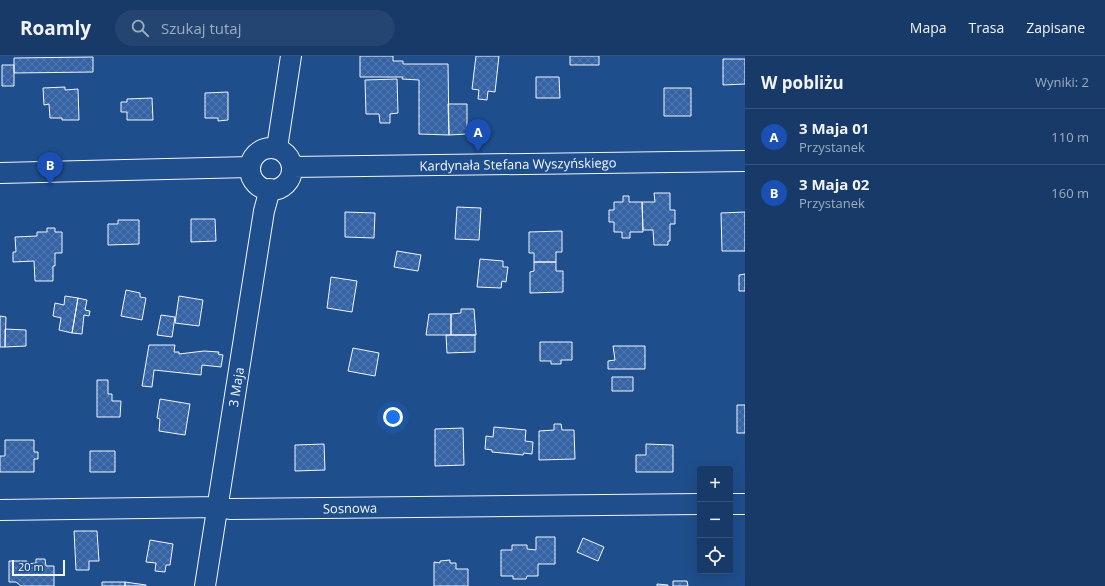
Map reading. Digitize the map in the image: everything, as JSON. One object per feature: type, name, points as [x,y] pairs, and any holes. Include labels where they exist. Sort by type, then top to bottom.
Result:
[{"type":"street","points":[[277,148],[291,56]]},
{"type":"street","points":[[266,148],[277,148],[288,157],[292,167],[287,182],[276,189],[264,188],[258,185],[251,174],[250,168],[255,155],[266,148]]},
{"type":"street","name":"Kardynała Stefana Wyszyńskiego","points":[[292,167],[745,161]]},
{"type":"street","points":[[0,173],[250,168]]},
{"type":"street","name":"3 Maja","points":[[205,586],[264,211],[270,189]]},
{"type":"street","name":"Sosnowa","points":[[0,510],[697,504]]},
{"type":"street","points":[[733,504],[745,504]]},
{"type":"building","points":[[360,56],[393,56],[393,61],[403,61],[403,64],[448,64],[449,135],[419,134],[419,80],[402,79],[403,77],[360,77]]},
{"type":"building","points":[[476,56],[499,56],[495,92],[488,91],[487,100],[478,99],[479,90],[472,89]]},
{"type":"building","points":[[570,56],[599,56],[599,65],[570,65]]},
{"type":"building","points":[[93,57],[93,72],[14,73],[14,58]]},
{"type":"building","points":[[723,59],[745,59],[745,84],[723,85]]},
{"type":"building","points":[[2,65],[14,65],[14,86],[2,86]]},
{"type":"building","points":[[536,77],[559,77],[560,98],[536,98]]},
{"type":"building","points":[[397,79],[398,113],[390,114],[390,123],[380,123],[379,114],[366,114],[365,80]]},
{"type":"building","points":[[65,87],[65,90],[78,89],[79,120],[50,118],[49,104],[44,105],[43,88]]},
{"type":"building","points":[[664,88],[691,88],[691,116],[664,116]]},
{"type":"building","points":[[228,92],[228,120],[218,121],[218,118],[205,118],[205,93]]},
{"type":"building","points":[[152,98],[153,120],[127,120],[127,112],[121,112],[121,102],[127,102],[127,99]]},
{"type":"building","points":[[448,104],[467,104],[467,134],[449,135]]},
{"type":"building","points":[[654,193],[670,193],[670,210],[675,210],[675,224],[670,224],[670,241],[668,241],[668,245],[654,245],[653,230],[643,230],[642,202],[655,202]]},
{"type":"building","points":[[623,196],[629,196],[629,202],[642,202],[643,232],[630,232],[630,238],[622,238],[622,232],[614,232],[614,222],[609,222],[609,210],[614,210],[614,202],[623,202]]},
{"type":"building","points":[[457,207],[481,208],[479,240],[455,239]]},
{"type":"building","points":[[345,212],[375,213],[374,238],[345,237]]},
{"type":"building","points":[[745,212],[745,251],[722,251],[721,213]]},
{"type":"building","points":[[191,219],[215,219],[216,241],[191,242]]},
{"type":"building","points":[[118,220],[139,220],[139,244],[108,245],[108,224],[118,224]]},
{"type":"building","points":[[47,228],[55,228],[55,232],[62,232],[62,253],[55,253],[53,281],[35,281],[34,261],[13,262],[13,252],[16,252],[15,237],[37,236],[37,232],[47,232]]},
{"type":"building","points":[[562,231],[562,252],[556,252],[556,262],[534,262],[534,253],[529,253],[529,232]]},
{"type":"building","points":[[397,251],[421,255],[418,271],[394,267]]},
{"type":"building","points":[[480,259],[503,261],[503,267],[508,267],[506,282],[502,281],[501,288],[477,287]]},
{"type":"building","points":[[534,262],[556,262],[556,271],[563,271],[563,292],[530,293],[530,272],[534,271]]},
{"type":"building","points":[[745,274],[745,291],[739,291],[739,275]]},
{"type":"building","points":[[331,277],[357,281],[352,312],[327,308]]},
{"type":"building","points":[[126,290],[140,293],[140,297],[146,298],[142,320],[121,316]]},
{"type":"building","points":[[65,296],[78,298],[72,333],[59,330],[61,318],[53,316],[55,303],[64,305]]},
{"type":"building","points":[[179,296],[203,300],[199,326],[175,323]]},
{"type":"building","points":[[78,298],[87,300],[85,310],[90,311],[89,316],[84,315],[82,334],[72,333]]},
{"type":"building","points":[[461,309],[474,309],[476,335],[451,335],[451,314],[461,313]]},
{"type":"building","points":[[429,314],[451,314],[451,335],[426,335]]},
{"type":"building","points":[[161,315],[175,317],[172,337],[157,335]]},
{"type":"building","points":[[0,316],[6,317],[5,347],[0,347]]},
{"type":"building","points":[[5,329],[26,330],[26,346],[5,347]]},
{"type":"building","points":[[446,335],[475,335],[475,352],[447,353]]},
{"type":"building","points":[[540,342],[572,342],[572,360],[561,360],[561,364],[551,364],[551,361],[540,361]]},
{"type":"building","points":[[149,345],[175,345],[174,352],[179,352],[179,354],[204,351],[219,352],[218,354],[223,355],[221,367],[202,365],[201,375],[154,370],[152,387],[142,386]]},
{"type":"building","points":[[613,346],[645,346],[645,369],[608,369],[608,361],[615,360]]},
{"type":"building","points":[[353,348],[379,353],[375,376],[348,371]]},
{"type":"building","points":[[612,377],[633,377],[633,391],[612,391]]},
{"type":"building","points":[[97,380],[108,380],[108,394],[112,394],[112,401],[121,401],[120,417],[97,417]]},
{"type":"building","points":[[160,399],[190,404],[185,435],[159,431],[160,419],[157,418]]},
{"type":"building","points":[[737,405],[745,405],[745,433],[737,433]]},
{"type":"building","points":[[554,424],[561,424],[562,430],[574,430],[575,459],[539,460],[539,431],[554,430]]},
{"type":"building","points":[[494,427],[526,430],[525,441],[533,442],[532,454],[524,453],[523,455],[492,452],[492,450],[485,449],[486,436],[493,437]]},
{"type":"building","points":[[463,428],[464,465],[435,466],[435,429]]},
{"type":"building","points":[[5,440],[34,440],[34,452],[38,452],[38,459],[34,459],[34,472],[0,472],[0,456],[5,456]]},
{"type":"building","points":[[324,444],[325,470],[295,471],[295,445]]},
{"type":"building","points":[[646,444],[673,445],[673,472],[636,472],[636,455],[646,455]]},
{"type":"building","points":[[90,451],[115,451],[115,472],[90,472]]},
{"type":"building","points":[[74,531],[97,531],[99,561],[89,561],[89,570],[76,570]]},
{"type":"building","points":[[536,537],[555,537],[555,564],[538,564],[538,576],[527,576],[526,579],[513,579],[513,576],[501,576],[501,550],[512,550],[512,545],[527,545],[527,549],[536,550]]},
{"type":"building","points":[[583,538],[604,547],[598,561],[577,552]]},
{"type":"building","points":[[150,540],[173,544],[170,565],[166,565],[165,572],[155,571],[156,563],[146,562]]},
{"type":"building","points":[[36,559],[45,559],[46,566],[54,566],[54,586],[21,586],[16,582],[9,582],[9,561],[27,561],[27,564],[36,563]]},
{"type":"building","points":[[450,560],[450,563],[456,563],[456,569],[468,569],[468,586],[434,586],[434,562],[440,563],[440,561]]},
{"type":"building","points":[[673,581],[687,581],[688,586],[673,586]]},
{"type":"building","points":[[102,582],[125,582],[125,586],[102,586]]},
{"type":"building","points":[[125,582],[146,585],[146,586],[125,586]]},
{"type":"building","points":[[657,584],[668,585],[668,586],[657,586]]},
{"type":"place","name":"3 Maja 01","points":[[478,152]]},
{"type":"place","name":"3 Maja 02","points":[[50,185]]}]
